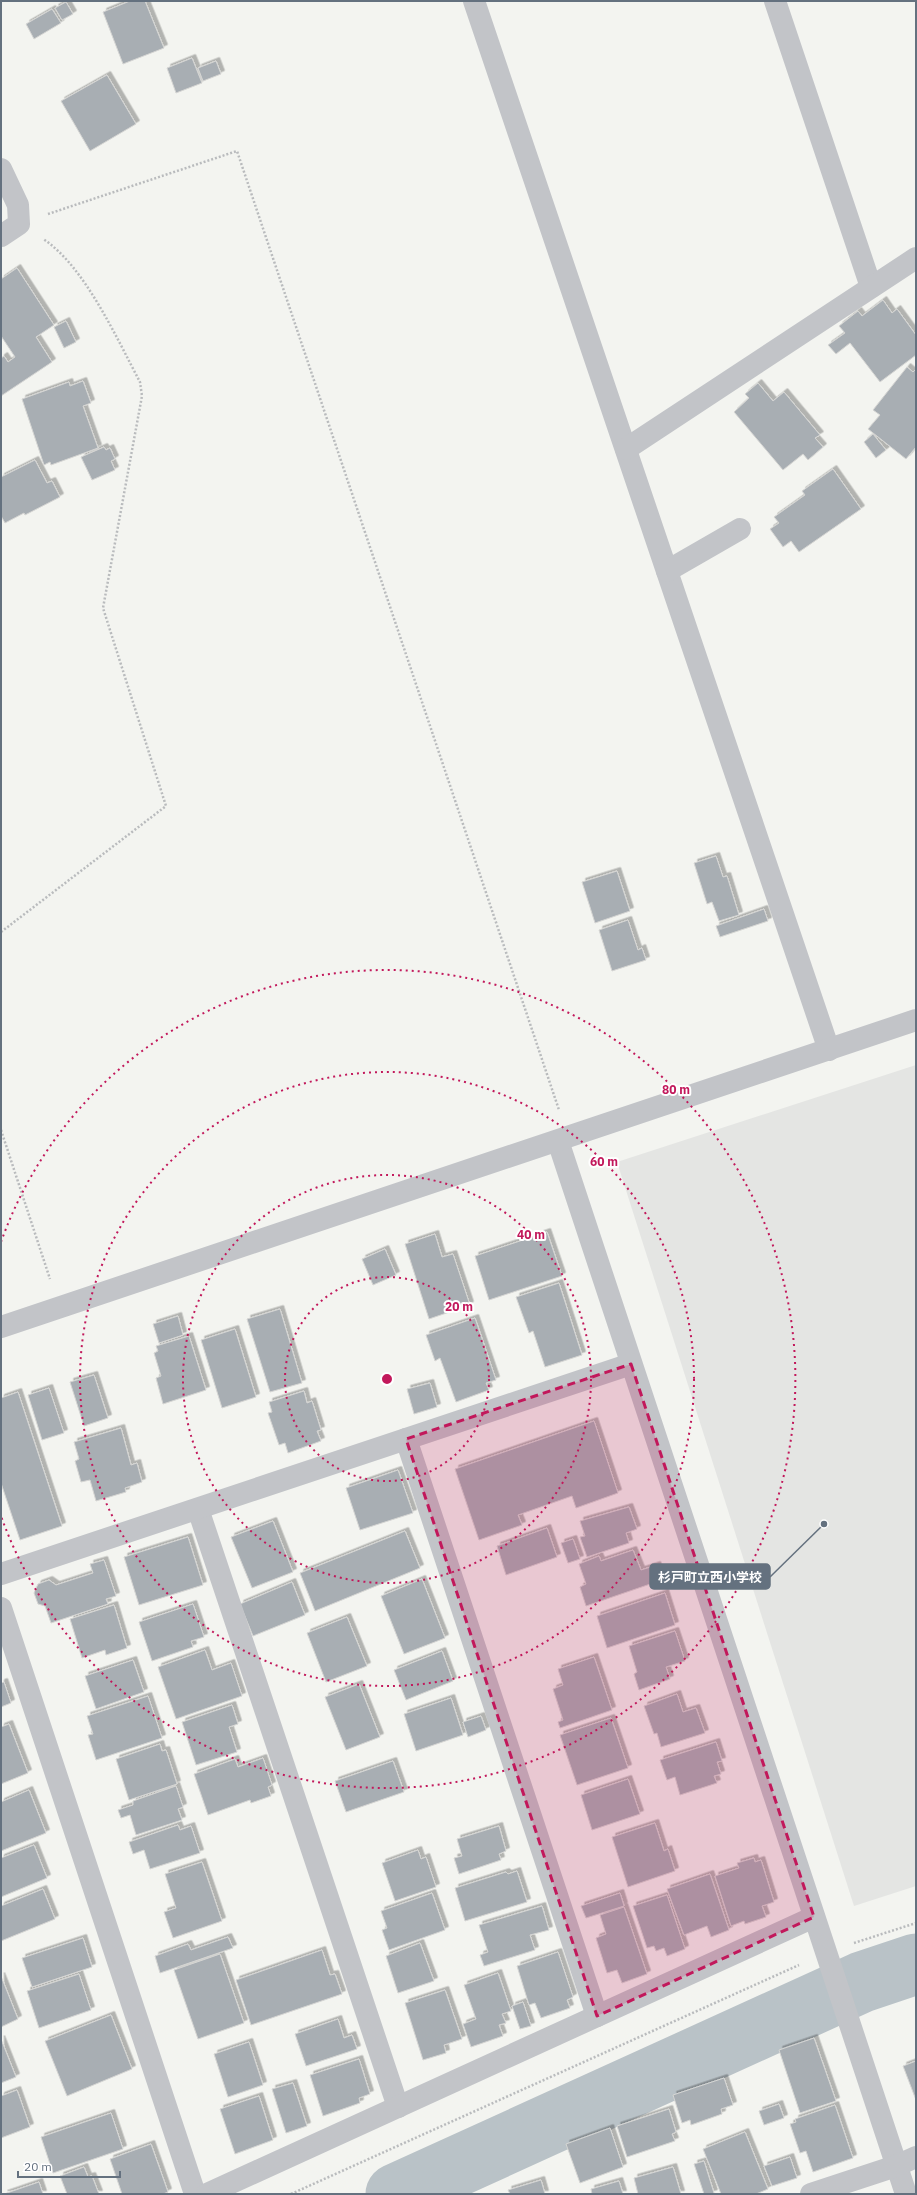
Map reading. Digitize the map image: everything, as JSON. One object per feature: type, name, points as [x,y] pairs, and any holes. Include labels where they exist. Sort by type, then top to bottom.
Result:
[{"type":"street","points":[[474,1],[829,1050]]},
{"type":"street","points":[[775,1],[871,287]]},
{"type":"street","points":[[1,169],[18,205],[19,224],[1,236]]},
{"type":"street","points":[[626,449],[916,258]]},
{"type":"street","points":[[667,571],[740,530]]},
{"type":"street","points":[[1,1327],[916,1020]]},
{"type":"street","points":[[563,1139],[631,1364],[906,2194]]},
{"type":"street","points":[[1,1574],[631,1364]]},
{"type":"street","points":[[406,1439],[597,2016]]},
{"type":"street","points":[[198,1508],[398,2107]]},
{"type":"street","points":[[1,1608],[195,2194]]},
{"type":"street","points":[[207,2194],[814,1917]]},
{"type":"street","points":[[811,2194],[896,2166],[916,2157]]},
{"type":"path","points":[[19,224],[237,151],[563,1139]]},
{"type":"path","points":[[1,932],[166,806],[104,608],[142,396],[140,382],[93,295],[55,247],[19,224]]},
{"type":"path","points":[[1,1130],[59,1307]]},
{"type":"path","points":[[292,2194],[826,1953],[916,1923]]},
{"type":"highlighted area","points":[[631,1364],[814,1917],[597,2016],[406,1439]]},
{"type":"shaded area","points":[[916,1065],[916,1886],[854,1906],[617,1162]]},
{"type":"building","points":[[130,1],[145,1],[164,48],[123,64],[103,12]]},
{"type":"building","points":[[66,2],[73,14],[62,20],[55,8]]},
{"type":"building","points":[[52,9],[61,23],[34,39],[26,24]]},
{"type":"building","points":[[192,58],[202,83],[176,93],[167,68]]},
{"type":"building","points":[[216,61],[221,74],[203,81],[198,68]]},
{"type":"building","points":[[107,75],[136,124],[90,151],[61,101]]},
{"type":"building","points":[[17,268],[54,325],[36,337],[52,362],[1,396],[1,358],[4,356],[8,362],[15,357],[1,336],[1,279]]},
{"type":"building","points":[[883,300],[892,313],[897,309],[916,335],[916,355],[880,382],[850,343],[836,354],[828,345],[845,333],[839,326],[858,311],[862,316]]},
{"type":"building","points":[[66,321],[76,342],[64,348],[54,327]]},
{"type":"building","points":[[907,367],[913,372],[916,369],[916,447],[906,459],[868,429],[880,415],[873,410]]},
{"type":"building","points":[[83,381],[91,403],[83,406],[98,448],[51,465],[50,462],[44,465],[22,399],[69,382],[70,386]]},
{"type":"building","points":[[758,383],[773,401],[784,392],[820,435],[815,438],[823,447],[808,460],[803,454],[783,470],[734,412],[749,398],[745,394]]},
{"type":"building","points":[[873,434],[886,450],[876,458],[864,442]]},
{"type":"building","points":[[104,447],[106,450],[110,448],[115,459],[111,461],[115,470],[92,480],[81,457]]},
{"type":"building","points":[[35,460],[47,483],[52,481],[60,497],[25,515],[24,513],[5,523],[1,516],[1,477]]},
{"type":"building","points":[[833,469],[861,509],[799,552],[791,541],[783,547],[770,529],[779,523],[774,517],[805,495],[802,491]]},
{"type":"building","points":[[716,856],[723,877],[727,876],[739,915],[719,921],[712,902],[707,904],[694,863]]},
{"type":"building","points":[[617,871],[630,911],[595,923],[582,882]]},
{"type":"building","points":[[764,909],[768,921],[720,937],[716,926]]},
{"type":"building","points":[[628,920],[638,950],[642,948],[646,960],[612,971],[599,930]]},
{"type":"building","points":[[547,1232],[562,1276],[489,1300],[475,1256]]},
{"type":"building","points":[[435,1234],[442,1257],[453,1254],[470,1305],[429,1319],[405,1244]]},
{"type":"building","points":[[385,1249],[396,1275],[373,1285],[362,1259]]},
{"type":"building","points":[[559,1283],[582,1355],[545,1367],[533,1331],[529,1333],[516,1297]]},
{"type":"building","points":[[280,1309],[302,1383],[270,1392],[247,1319]]},
{"type":"building","points":[[178,1316],[183,1335],[159,1343],[153,1324]]},
{"type":"building","points":[[475,1318],[496,1380],[486,1383],[489,1390],[456,1402],[440,1358],[435,1361],[426,1335]]},
{"type":"building","points":[[235,1329],[256,1397],[222,1408],[201,1340]]},
{"type":"building","points":[[189,1336],[206,1390],[163,1404],[156,1378],[161,1376],[154,1353],[158,1351],[156,1346]]},
{"type":"building","points":[[94,1375],[108,1418],[84,1426],[70,1382]]},
{"type":"building","points":[[430,1383],[437,1407],[414,1414],[407,1389]]},
{"type":"building","points":[[49,1388],[64,1433],[42,1440],[28,1395]]},
{"type":"building","points":[[304,1391],[307,1403],[312,1401],[321,1430],[317,1431],[321,1441],[288,1453],[285,1443],[279,1445],[268,1413],[272,1412],[269,1402]]},
{"type":"building","points":[[18,1392],[62,1526],[20,1540],[1,1483],[1,1398]]},
{"type":"building","points":[[594,1421],[618,1493],[576,1508],[572,1496],[518,1515],[522,1525],[479,1540],[455,1469]]},
{"type":"building","points":[[121,1428],[131,1465],[137,1463],[142,1482],[125,1488],[126,1492],[96,1501],[90,1480],[81,1482],[75,1461],[79,1459],[74,1442]]},
{"type":"building","points":[[398,1470],[413,1513],[360,1530],[346,1488]]},
{"type":"building","points":[[629,1507],[637,1529],[626,1533],[629,1543],[587,1557],[580,1537],[585,1536],[580,1521]]},
{"type":"building","points":[[273,1521],[293,1572],[252,1588],[231,1537]]},
{"type":"building","points":[[547,1528],[557,1557],[506,1575],[497,1546]]},
{"type":"building","points":[[405,1531],[420,1568],[315,1611],[300,1573]]},
{"type":"building","points":[[188,1537],[203,1585],[139,1605],[124,1557]]},
{"type":"building","points":[[573,1539],[580,1559],[568,1563],[561,1543]]},
{"type":"building","points":[[633,1550],[641,1570],[657,1565],[662,1580],[586,1606],[580,1587],[586,1584],[579,1564],[599,1556],[601,1561]]},
{"type":"building","points":[[104,1560],[116,1596],[106,1599],[108,1604],[51,1623],[45,1606],[38,1604],[34,1593],[38,1584],[49,1580],[56,1585],[93,1573],[90,1564]]},
{"type":"building","points":[[422,1579],[445,1638],[404,1654],[381,1596]]},
{"type":"building","points":[[292,1582],[305,1615],[253,1636],[240,1604]]},
{"type":"building","points":[[665,1593],[675,1625],[607,1648],[597,1616]]},
{"type":"building","points":[[193,1604],[204,1637],[191,1641],[193,1647],[152,1661],[139,1622]]},
{"type":"building","points":[[114,1605],[127,1648],[106,1655],[105,1650],[82,1658],[70,1619]]},
{"type":"building","points":[[347,1617],[367,1666],[326,1682],[307,1633]]},
{"type":"building","points":[[675,1631],[685,1661],[666,1667],[670,1679],[639,1690],[634,1674],[637,1672],[629,1646]]},
{"type":"building","points":[[205,1650],[212,1670],[231,1663],[242,1696],[176,1719],[158,1667]]},
{"type":"building","points":[[442,1651],[453,1681],[406,1700],[394,1670]]},
{"type":"building","points":[[594,1657],[612,1710],[560,1728],[558,1722],[563,1720],[553,1689],[563,1685],[558,1669]]},
{"type":"building","points":[[133,1660],[144,1692],[96,1709],[85,1676]]},
{"type":"building","points":[[4,1682],[11,1703],[1,1707],[1,1683]]},
{"type":"building","points":[[359,1684],[380,1737],[346,1750],[325,1697]]},
{"type":"building","points":[[677,1694],[683,1712],[696,1708],[705,1733],[661,1747],[657,1733],[654,1734],[644,1706]]},
{"type":"building","points":[[148,1696],[162,1738],[96,1760],[88,1735],[93,1734],[87,1716]]},
{"type":"building","points":[[451,1698],[463,1735],[416,1751],[404,1714]]},
{"type":"building","points":[[232,1705],[238,1724],[229,1727],[237,1752],[196,1765],[182,1722]]},
{"type":"building","points":[[481,1716],[486,1730],[468,1737],[463,1722]]},
{"type":"building","points":[[611,1718],[628,1768],[577,1785],[560,1735]]},
{"type":"building","points":[[9,1724],[28,1773],[1,1784],[1,1727]]},
{"type":"building","points":[[716,1742],[722,1761],[717,1762],[721,1774],[714,1776],[717,1783],[680,1795],[675,1777],[667,1780],[660,1760]]},
{"type":"building","points":[[160,1744],[162,1751],[166,1750],[177,1784],[129,1800],[116,1759]]},
{"type":"building","points":[[263,1758],[272,1785],[268,1787],[271,1796],[251,1803],[250,1800],[208,1815],[194,1774],[235,1759],[238,1767]]},
{"type":"building","points":[[393,1761],[404,1792],[346,1812],[335,1781]]},
{"type":"building","points":[[628,1779],[640,1814],[592,1830],[581,1795]]},
{"type":"building","points":[[176,1786],[183,1807],[178,1809],[182,1820],[136,1835],[130,1815],[121,1818],[118,1810],[133,1805],[133,1801]]},
{"type":"building","points":[[29,1790],[46,1833],[1,1851],[1,1802]]},
{"type":"building","points":[[655,1823],[664,1851],[668,1849],[675,1871],[628,1887],[612,1837]]},
{"type":"building","points":[[178,1825],[180,1830],[191,1826],[200,1853],[150,1869],[144,1850],[133,1854],[129,1842]]},
{"type":"building","points":[[499,1826],[506,1851],[499,1854],[501,1860],[459,1874],[454,1858],[462,1856],[457,1839]]},
{"type":"building","points":[[34,1845],[47,1878],[1,1897],[1,1858]]},
{"type":"building","points":[[418,1850],[421,1859],[426,1857],[436,1887],[395,1901],[382,1863]]},
{"type":"building","points":[[754,1858],[755,1862],[761,1860],[774,1902],[762,1906],[766,1917],[745,1924],[744,1921],[731,1926],[715,1876],[739,1868],[737,1863]]},
{"type":"building","points":[[202,1862],[222,1921],[173,1938],[164,1912],[176,1908],[165,1874]]},
{"type":"building","points":[[517,1871],[527,1902],[465,1921],[455,1888],[506,1872],[508,1874]]},
{"type":"building","points":[[710,1874],[729,1930],[711,1937],[707,1926],[684,1935],[667,1889]]},
{"type":"building","points":[[43,1889],[55,1919],[1,1941],[1,1906]]},
{"type":"building","points":[[432,1893],[445,1930],[389,1950],[382,1930],[387,1928],[381,1911]]},
{"type":"building","points":[[620,1893],[624,1906],[586,1918],[581,1906]]},
{"type":"building","points":[[667,1895],[685,1949],[667,1956],[664,1948],[656,1951],[654,1946],[647,1948],[633,1906]]},
{"type":"building","points":[[542,1906],[549,1930],[530,1935],[535,1950],[484,1966],[480,1955],[488,1952],[479,1925]]},
{"type":"building","points":[[624,1907],[647,1974],[622,1983],[617,1970],[607,1973],[596,1938],[606,1934],[600,1915]]},
{"type":"building","points":[[228,1937],[233,1948],[160,1973],[155,1956],[188,1944],[191,1950]]},
{"type":"building","points":[[83,1938],[92,1967],[32,1987],[22,1958]]},
{"type":"building","points":[[420,1943],[434,1981],[398,1993],[386,1956]]},
{"type":"building","points":[[322,1950],[330,1975],[335,1974],[342,1994],[251,2025],[236,1980]]},
{"type":"building","points":[[558,1952],[573,1997],[567,2000],[570,2008],[541,2018],[535,2003],[529,2005],[517,1966]]},
{"type":"building","points":[[220,1954],[244,2023],[198,2039],[174,1970]]},
{"type":"building","points":[[498,1973],[511,2011],[502,2014],[506,2023],[499,2025],[503,2036],[471,2047],[463,2024],[476,2019],[464,1985]]},
{"type":"building","points":[[79,1974],[91,2010],[39,2028],[27,1991]]},
{"type":"building","points":[[1,1976],[18,2019],[1,2027]]},
{"type":"building","points":[[445,1990],[462,2039],[444,2045],[446,2053],[423,2060],[405,2003]]},
{"type":"building","points":[[523,2002],[531,2026],[520,2029],[512,2006]]},
{"type":"building","points":[[111,2015],[132,2069],[67,2096],[45,2041]]},
{"type":"building","points":[[338,2019],[344,2038],[352,2035],[357,2049],[306,2066],[295,2034]]},
{"type":"building","points":[[814,2038],[836,2101],[800,2113],[779,2050]]},
{"type":"building","points":[[1,2039],[16,2077],[1,2083]]},
{"type":"building","points":[[249,2042],[263,2085],[228,2097],[214,2054]]},
{"type":"building","points":[[359,2059],[370,2094],[359,2098],[360,2103],[323,2116],[310,2075]]},
{"type":"building","points":[[916,2061],[916,2100],[903,2066]]},
{"type":"building","points":[[724,2078],[733,2105],[721,2109],[722,2114],[691,2125],[690,2120],[682,2123],[673,2095]]},
{"type":"building","points":[[293,2083],[307,2126],[286,2133],[272,2089]]},
{"type":"building","points":[[17,2090],[30,2127],[1,2138],[1,2096]]},
{"type":"building","points":[[259,2096],[273,2140],[235,2154],[220,2109]]},
{"type":"building","points":[[779,2104],[784,2118],[764,2125],[759,2111]]},
{"type":"building","points":[[835,2105],[853,2158],[813,2172],[806,2151],[800,2153],[790,2124],[796,2122],[795,2119]]},
{"type":"building","points":[[669,2109],[676,2132],[672,2134],[675,2141],[627,2157],[617,2126]]},
{"type":"building","points":[[111,2113],[123,2149],[53,2173],[41,2137]]},
{"type":"building","points":[[610,2128],[623,2167],[580,2183],[566,2144]]},
{"type":"building","points":[[745,2132],[768,2189],[756,2194],[721,2194],[703,2149]]},
{"type":"building","points":[[151,2144],[168,2192],[163,2194],[122,2194],[110,2159]]},
{"type":"building","points":[[790,2157],[797,2178],[772,2186],[764,2166]]},
{"type":"building","points":[[704,2161],[714,2193],[711,2194],[704,2194],[694,2164]]},
{"type":"building","points":[[84,2167],[88,2177],[92,2176],[99,2194],[67,2194],[60,2176]]},
{"type":"building","points":[[673,2167],[681,2194],[638,2194],[634,2178]]},
{"type":"building","points":[[541,2180],[545,2194],[510,2194],[508,2190]]},
{"type":"building","points":[[619,2181],[623,2194],[592,2194],[591,2189]]},
{"type":"building","points":[[39,2182],[43,2194],[4,2194]]},
{"type":"waterway","points":[[396,2194],[862,1982],[916,1964]]},
{"type":"place","name":"杉戸町立西小学校","points":[[824,1524]]}]
